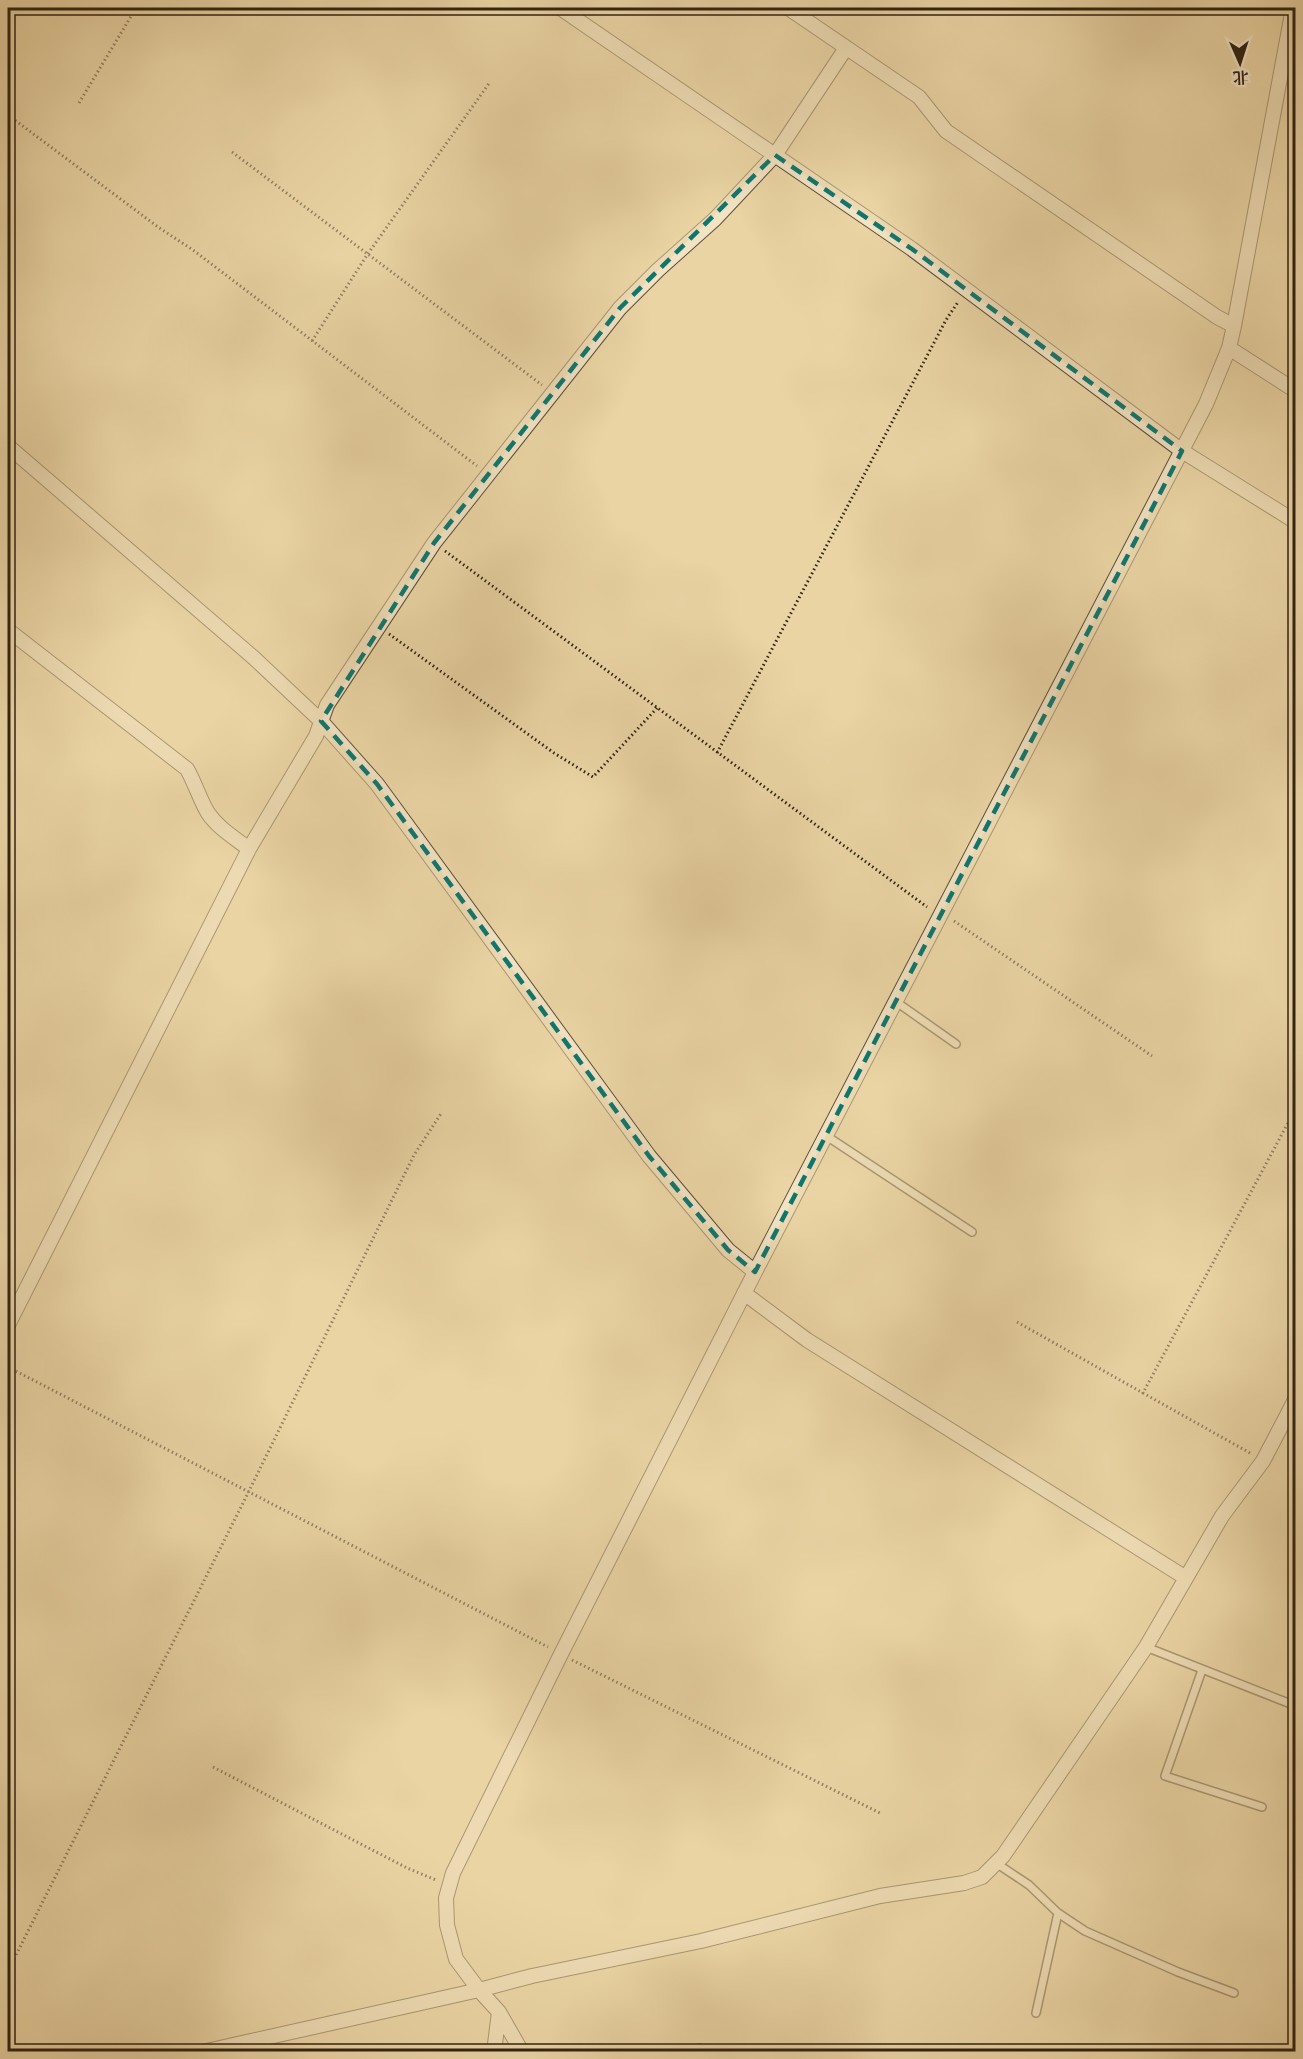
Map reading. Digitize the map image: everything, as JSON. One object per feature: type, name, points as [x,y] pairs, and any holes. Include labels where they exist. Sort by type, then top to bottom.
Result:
[{"type":"street","points":[[560,8],[777,152],[1184,447],[1296,522]]},
{"type":"street","points":[[788,8],[919,97],[946,131],[1208,311],[1234,326]]},
{"type":"street","points":[[522,2052],[499,2012],[456,1959],[447,1925],[446,1898],[453,1873],[744,1293],[1206,404],[1229,348],[1234,326],[1293,8]]},
{"type":"street","points":[[8,1325],[249,849],[316,736],[327,705],[434,543],[620,308],[715,219],[777,152],[846,48]]},
{"type":"street","points":[[1229,348],[1296,391]]},
{"type":"street","points":[[8,446],[254,658],[321,721],[377,784],[649,1156],[728,1250],[755,1272]]},
{"type":"street","points":[[8,630],[187,769],[207,812],[217,824],[249,849]]},
{"type":"street","points":[[744,1293],[807,1340],[1186,1578]]},
{"type":"street","points":[[202,2052],[532,1976],[700,1941],[880,1896],[964,1883],[982,1877],[1003,1856],[1146,1647],[1222,1516],[1263,1461],[1296,1398]]},
{"type":"street","points":[[494,2052],[499,2012]]},
{"type":"lane","points":[[895,1001],[956,1044]]},
{"type":"lane","points":[[825,1135],[972,1232]]},
{"type":"lane","points":[[1146,1647],[1296,1706]]},
{"type":"lane","points":[[1202,1670],[1165,1776],[1262,1807]]},
{"type":"lane","points":[[996,1863],[1029,1885],[1058,1913],[1085,1931],[1178,1972],[1234,1993]]},
{"type":"lane","points":[[1035,2013],[1058,1913]]},
{"type":"path","points":[[79,103],[136,8]]},
{"type":"path","points":[[312,341],[367,255],[490,82]]},
{"type":"path","points":[[8,115],[158,227],[193,250],[489,474]]},
{"type":"path","points":[[232,153],[553,393]]},
{"type":"path","points":[[717,753],[946,320],[966,290]]},
{"type":"path","points":[[434,543],[927,908],[941,913],[1152,1056]]},
{"type":"path","points":[[379,627],[554,753],[593,777],[657,708]]},
{"type":"path","points":[[1143,1393],[1295,1111]]},
{"type":"path","points":[[8,1971],[248,1493],[414,1155],[442,1112]]},
{"type":"path","points":[[1017,1322],[1263,1461]]},
{"type":"path","points":[[8,1367],[561,1654],[880,1813]]},
{"type":"path","points":[[213,1767],[407,1868],[450,1886]]},
{"type":"highlighted area","points":[[775,155],[912,249],[1182,451],[755,1272],[728,1250],[649,1156],[377,784],[321,721],[434,543],[620,308]]}]
